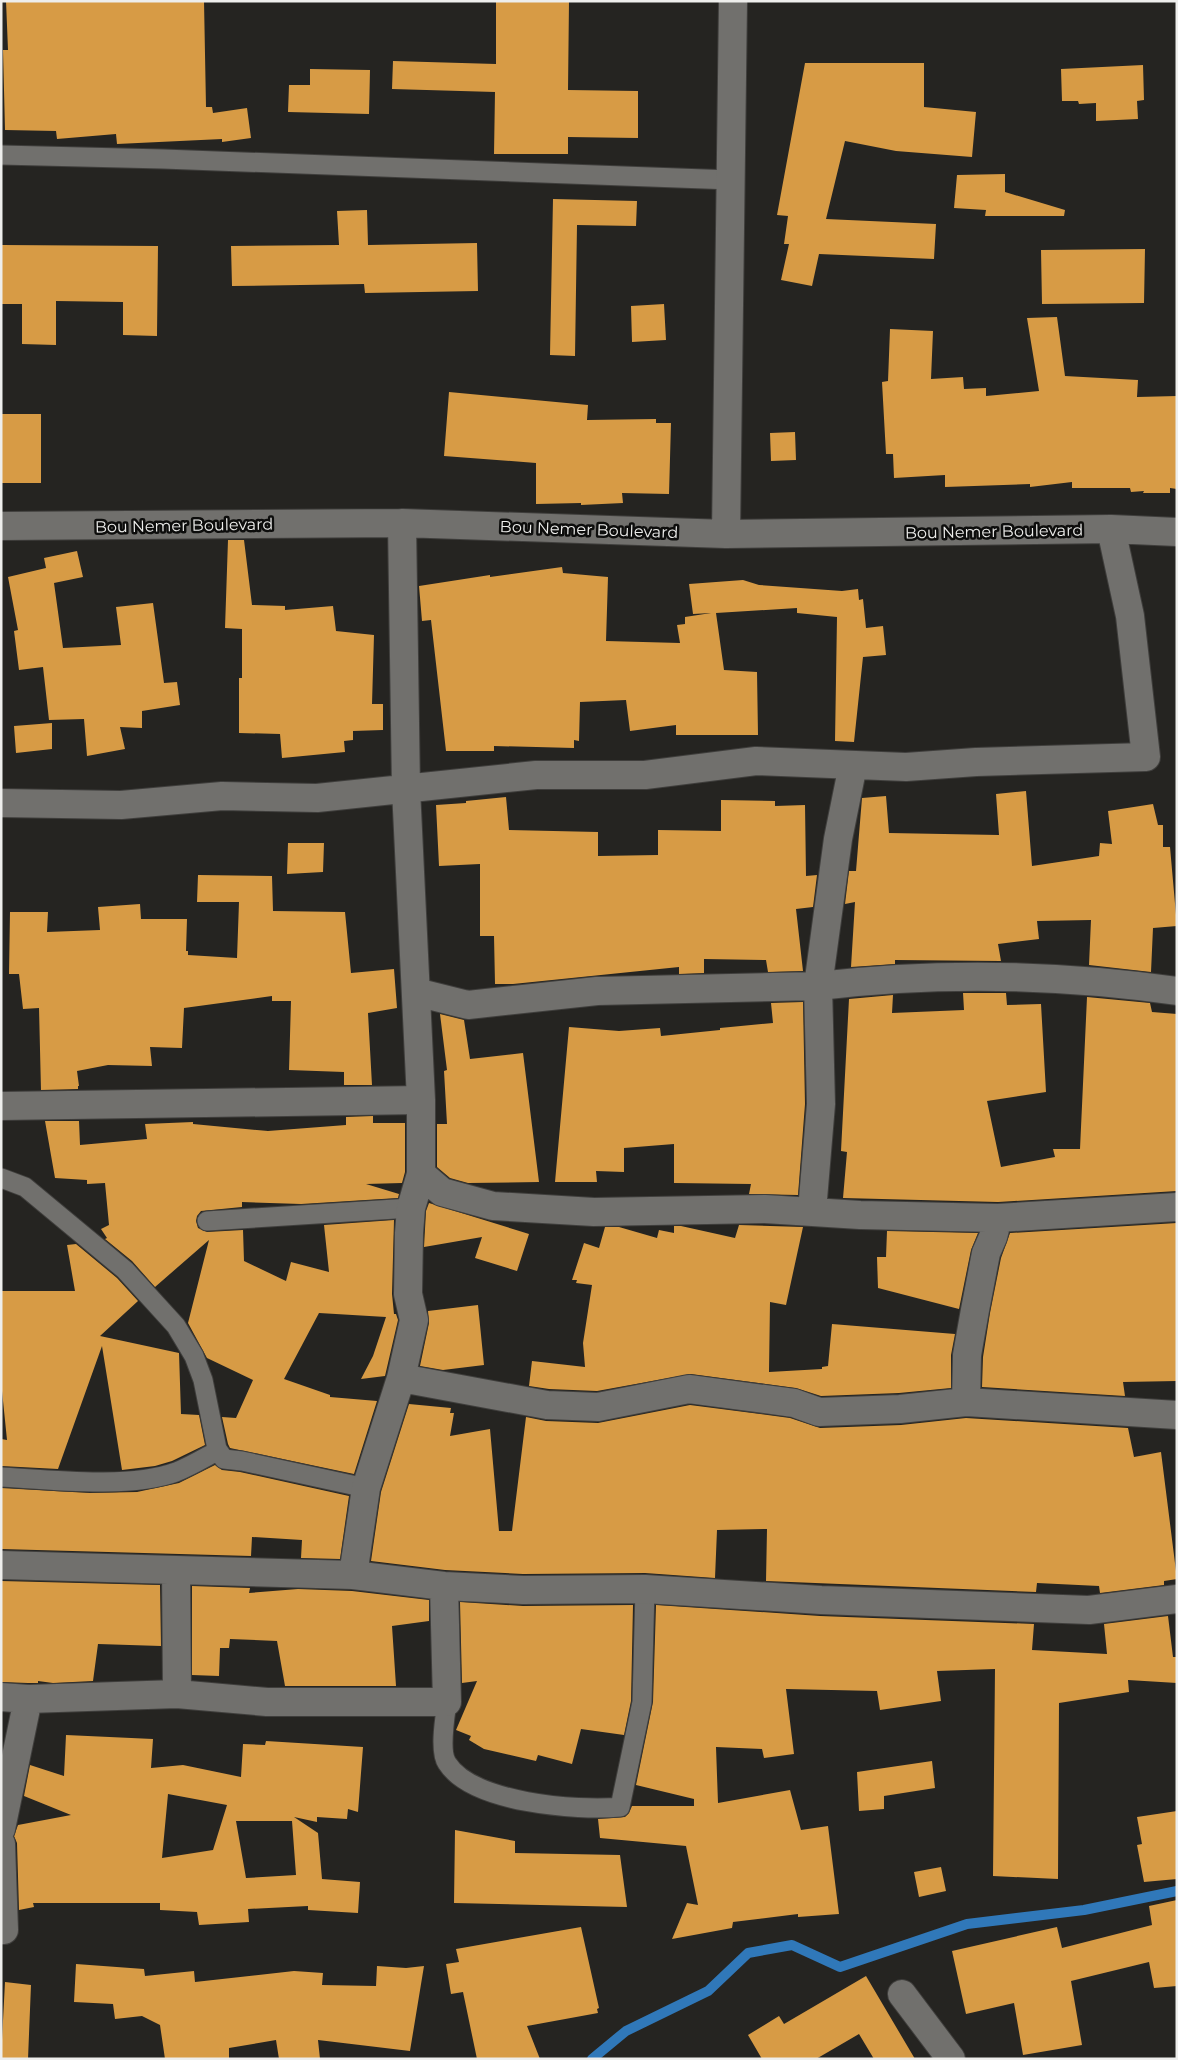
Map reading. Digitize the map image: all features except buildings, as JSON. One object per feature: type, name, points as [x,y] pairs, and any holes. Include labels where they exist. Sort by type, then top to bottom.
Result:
[{"type":"street","points":[[726,534],[733,1]]},
{"type":"street","points":[[353,1575],[366,1488],[401,1378],[414,1320],[408,1294],[411,1208],[421,1174],[421,1100],[406,789],[402,523]]},
{"type":"street","name":"Bou Nemer Boulevard","points":[[1,526],[402,523],[726,534],[1111,529],[1177,532]]},
{"type":"street","points":[[1,803],[121,804],[222,796],[317,798],[536,775],[645,775],[756,760],[906,767],[976,762],[1146,757],[1130,616],[1111,529]]},
{"type":"street","points":[[812,1211],[821,1104],[818,986],[838,839],[853,765]]},
{"type":"street","points":[[416,992],[468,1005],[597,991],[818,986],[854,982],[963,976],[1013,977],[1149,987],[1177,991]]},
{"type":"street","points":[[1,1106],[421,1100]]},
{"type":"street","points":[[421,1174],[442,1192],[493,1206],[594,1212],[765,1209],[860,1215],[998,1218],[1177,1207]]},
{"type":"street","points":[[966,1402],[967,1355],[986,1254],[993,1238],[998,1218]]},
{"type":"street","points":[[401,1378],[547,1405],[598,1407],[689,1388],[794,1403],[819,1412],[900,1410],[966,1402],[1177,1415]]},
{"type":"street","points":[[1,1565],[353,1575],[444,1586],[523,1590],[645,1589],[821,1600],[1089,1610],[1177,1599]]},
{"type":"street","points":[[176,1571],[177,1694]]},
{"type":"street","points":[[1,1698],[28,1699],[177,1694],[267,1702],[447,1702],[444,1586]]},
{"type":"street","points":[[1,1829],[28,1699]]},
{"type":"street","points":[[1,1844],[4,1930]]},
{"type":"street","points":[[902,1994],[951,2059]]},
{"type":"lane","points":[[1,155],[162,159],[732,180]]},
{"type":"lane","points":[[1,1178],[25,1187],[125,1270],[176,1326],[194,1356],[203,1380],[217,1451],[224,1459],[242,1461],[366,1488]]},
{"type":"lane","points":[[207,1221],[411,1208]]},
{"type":"lane","points":[[1,1477],[104,1482],[140,1479],[176,1472],[217,1451]]},
{"type":"lane","points":[[447,1702],[443,1742],[446,1762],[464,1781],[516,1801],[596,1810],[620,1807],[642,1702],[645,1589]]},
{"type":"waterway","points":[[592,2059],[626,2031],[708,1991],[748,1953],[792,1945],[840,1967],[967,1924],[1084,1910],[1177,1891]]}]
